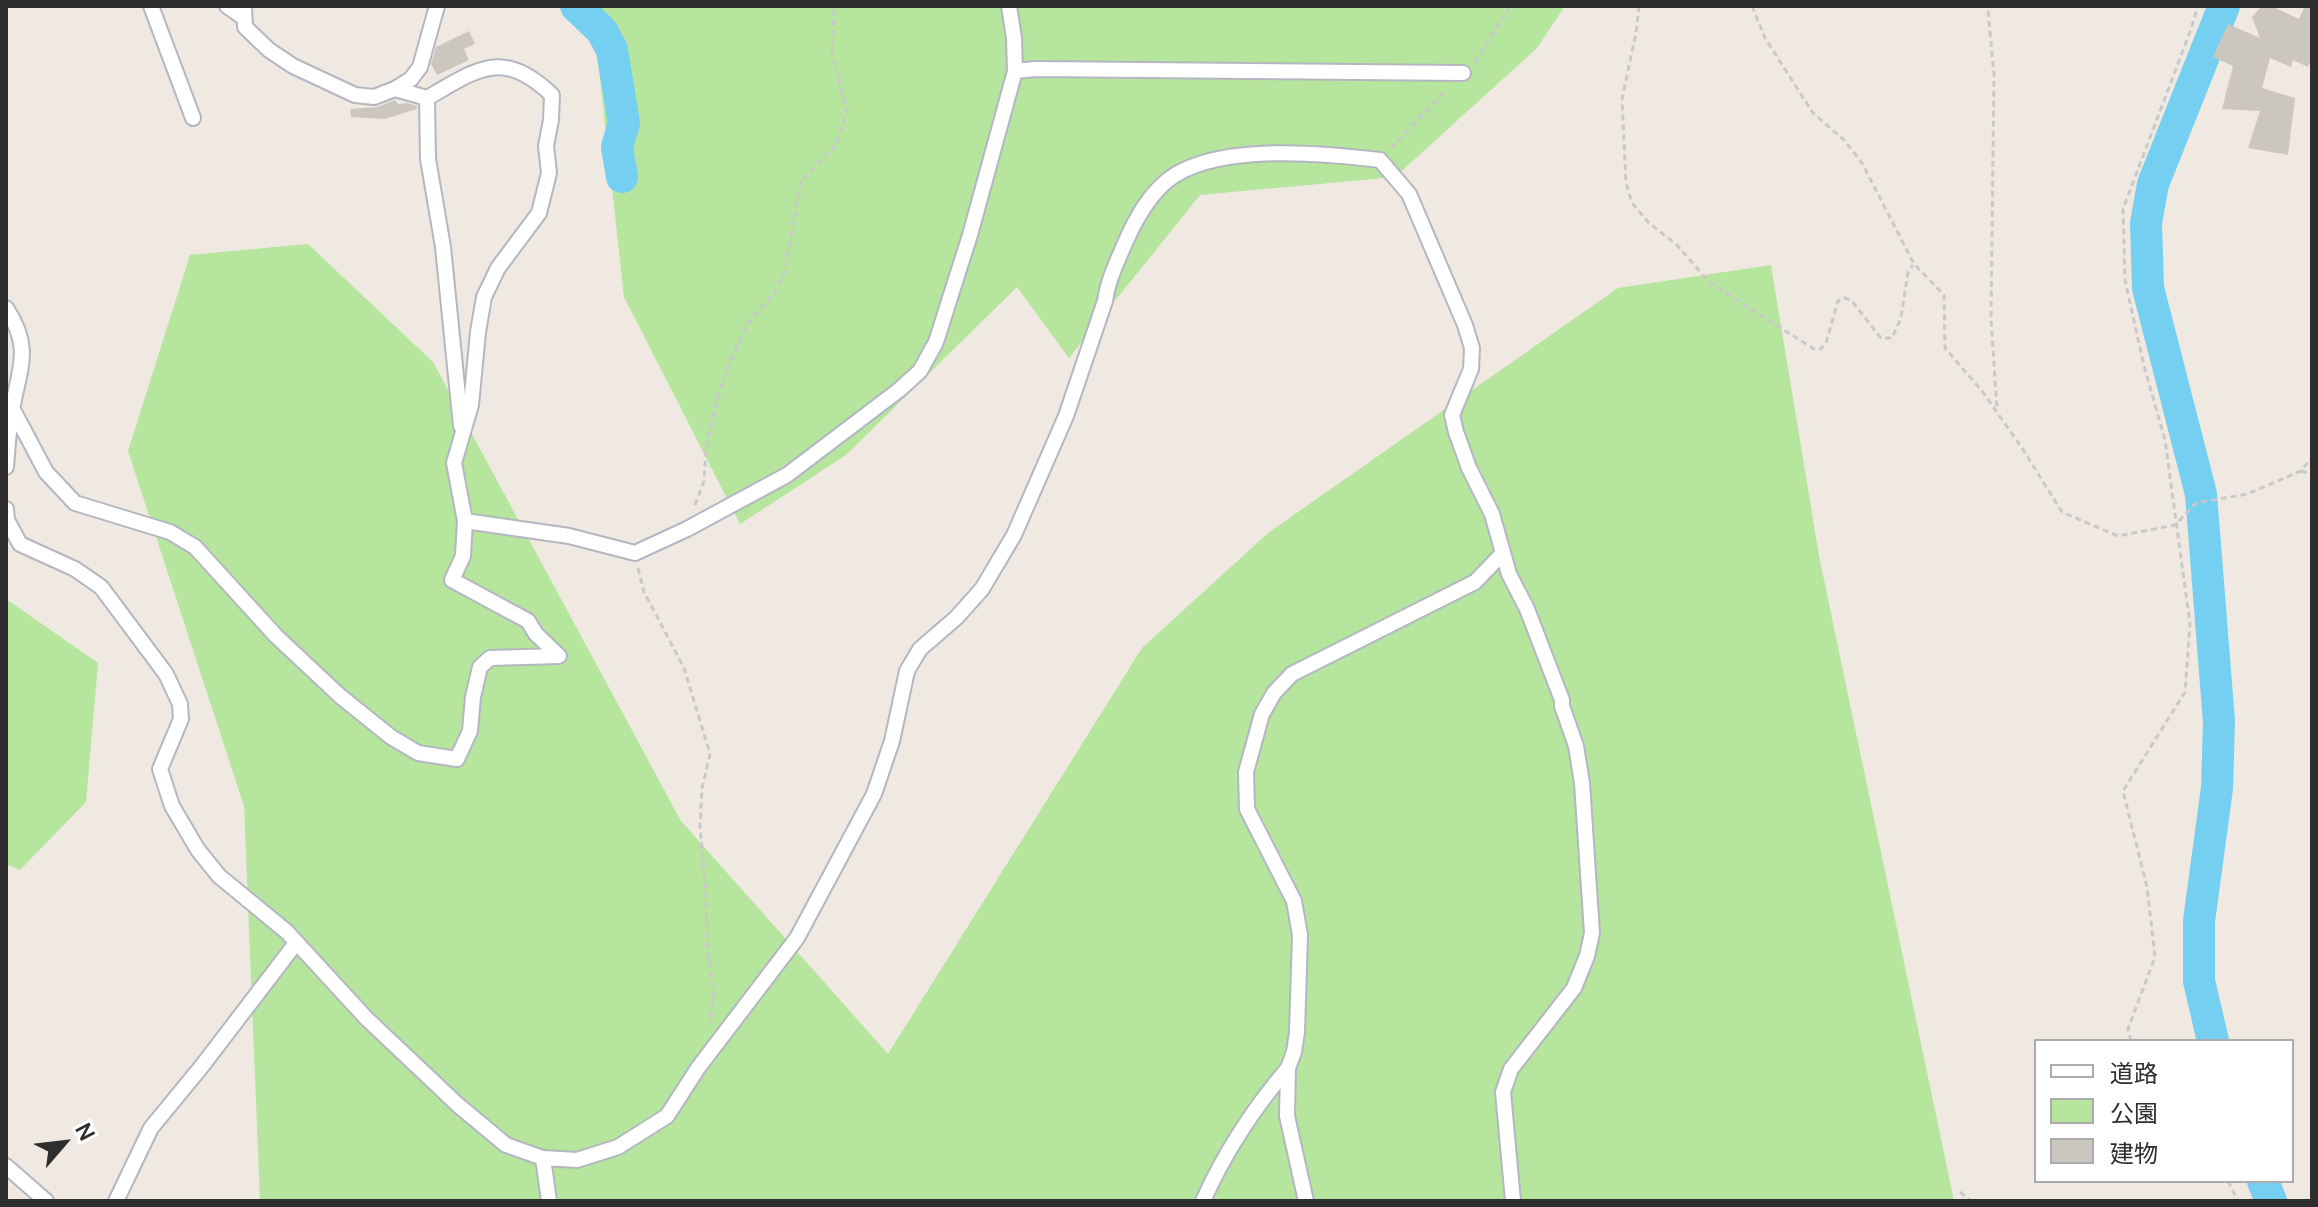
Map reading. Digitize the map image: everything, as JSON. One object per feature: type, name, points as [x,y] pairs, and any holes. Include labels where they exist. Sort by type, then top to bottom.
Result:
[{"type":"street","points":[[151,6],[193,118]]},
{"type":"street","points":[[227,6],[244,12],[245,27],[269,50],[310,76],[355,95],[374,97],[411,79],[420,67],[437,6]]},
{"type":"street","points":[[465,521],[569,536],[635,553],[787,475],[920,371],[936,342],[970,235],[1015,71],[1009,6]]},
{"type":"street","points":[[12,408],[46,472],[75,503],[170,532],[195,547],[276,636],[340,696],[381,729],[418,753],[457,759],[470,731],[480,667],[490,658],[559,656],[536,634],[528,621],[452,580],[463,556],[465,521],[454,463],[471,405],[484,297],[498,268],[539,213],[549,173],[546,146],[552,95],[535,78],[501,65],[474,72],[427,98],[395,89]]},
{"type":"street","points":[[1015,71],[1463,73]]},
{"type":"street","points":[[427,98],[428,159],[450,307],[461,439]]},
{"type":"street","points":[[6,509],[7,520],[20,544],[75,569],[101,587],[166,674],[180,704],[181,719],[160,769],[172,806],[198,850],[219,876],[296,943],[366,1018],[458,1105],[506,1145],[543,1158],[577,1160],[618,1147],[667,1116],[698,1068],[797,938],[874,794],[892,741],[907,671],[920,649],[956,618],[982,589],[1014,535],[1066,416],[1108,285],[1137,216],[1157,190],[1173,176],[1198,163],[1248,155],[1323,153],[1380,160],[1409,194],[1465,325],[1472,348],[1471,369],[1452,415],[1469,468],[1492,514],[1509,574],[1527,609],[1562,700],[1576,746],[1582,783],[1592,933],[1587,956],[1574,988],[1511,1069],[1503,1092],[1513,1201]]},
{"type":"street","points":[[6,308],[13,318],[22,346],[22,371],[12,408],[6,467]]},
{"type":"street","points":[[1306,1201],[1287,1116],[1288,1068],[1297,1032],[1300,935],[1294,901],[1247,809],[1246,772],[1262,714],[1274,693],[1292,674],[1475,582],[1503,553]]},
{"type":"street","points":[[116,1201],[151,1128],[296,943]]},
{"type":"street","points":[[1203,1201],[1238,1133],[1288,1068]]},
{"type":"street","points":[[543,1158],[549,1201]]},
{"type":"street","points":[[6,1166],[46,1201]]},
{"type":"path","points":[[687,529],[704,481],[706,449],[717,399],[731,359],[748,324],[775,292],[785,271],[801,181],[836,145],[847,111],[832,53],[834,6]]},
{"type":"path","points":[[1380,160],[1473,64],[1510,6]]},
{"type":"path","points":[[1639,6],[1622,99],[1626,183],[1632,203],[1649,223],[1677,245],[1709,282],[1814,349],[1821,349],[1826,343],[1838,301],[1844,298],[1851,300],[1881,338],[1892,338],[1901,318],[1908,272],[1914,264]]},
{"type":"path","points":[[1752,6],[1765,38],[1813,113],[1844,140],[1862,163],[1914,264],[1944,295],[1945,348],[1998,413],[2062,512],[2118,536],[2175,525],[2196,503],[2247,494],[2301,471],[2312,457]]},
{"type":"path","points":[[2130,1039],[2128,1029],[2155,957],[2147,887],[2123,791],[2185,692],[2190,624],[2165,440],[2144,366],[2125,280],[2123,209],[2198,6]]},
{"type":"path","points":[[1988,11],[1994,75],[1991,319],[1998,413]]},
{"type":"path","points":[[2301,471],[2312,474]]},
{"type":"path","points":[[635,553],[644,592],[684,668],[710,754],[702,788],[700,827],[707,944],[714,995],[710,1025]]},
{"type":"path","points":[[2229,1183],[2238,1201]]},
{"type":"path","points":[[1960,1192],[1971,1201]]},
{"type":"green space","points":[[592,6],[1565,6],[1537,48],[1395,177],[1200,195],[1069,358],[1017,287],[846,455],[740,524],[624,297]]},
{"type":"green space","points":[[308,244],[433,362],[681,821],[888,1054],[1142,648],[1268,533],[1618,288],[1771,265],[1819,556],[1954,1201],[260,1201],[244,806],[128,451],[190,255]]},
{"type":"green space","points":[[6,599],[98,663],[86,802],[20,870],[6,864]]},
{"type":"building","points":[[2262,6],[2271,6],[2299,19],[2305,6],[2312,6],[2312,57],[2308,67],[2293,60],[2291,67],[2270,58],[2262,88],[2295,98],[2288,155],[2248,148],[2260,111],[2222,109],[2233,66],[2213,57],[2228,24],[2260,38],[2252,17]]},
{"type":"building","points":[[469,31],[475,44],[464,49],[469,60],[437,75],[431,64],[436,47]]},
{"type":"building","points":[[395,100],[398,104],[417,106],[417,109],[385,119],[351,117],[350,109],[377,107]]},
{"type":"waterway","points":[[576,6],[602,31],[612,50],[624,123],[617,147],[622,177]]},
{"type":"waterway","points":[[2213,1039],[2199,981],[2199,921],[2217,788],[2219,722],[2201,494],[2148,288],[2146,223],[2153,184],[2224,6]]},
{"type":"waterway","points":[[2264,1183],[2271,1201]]}]
